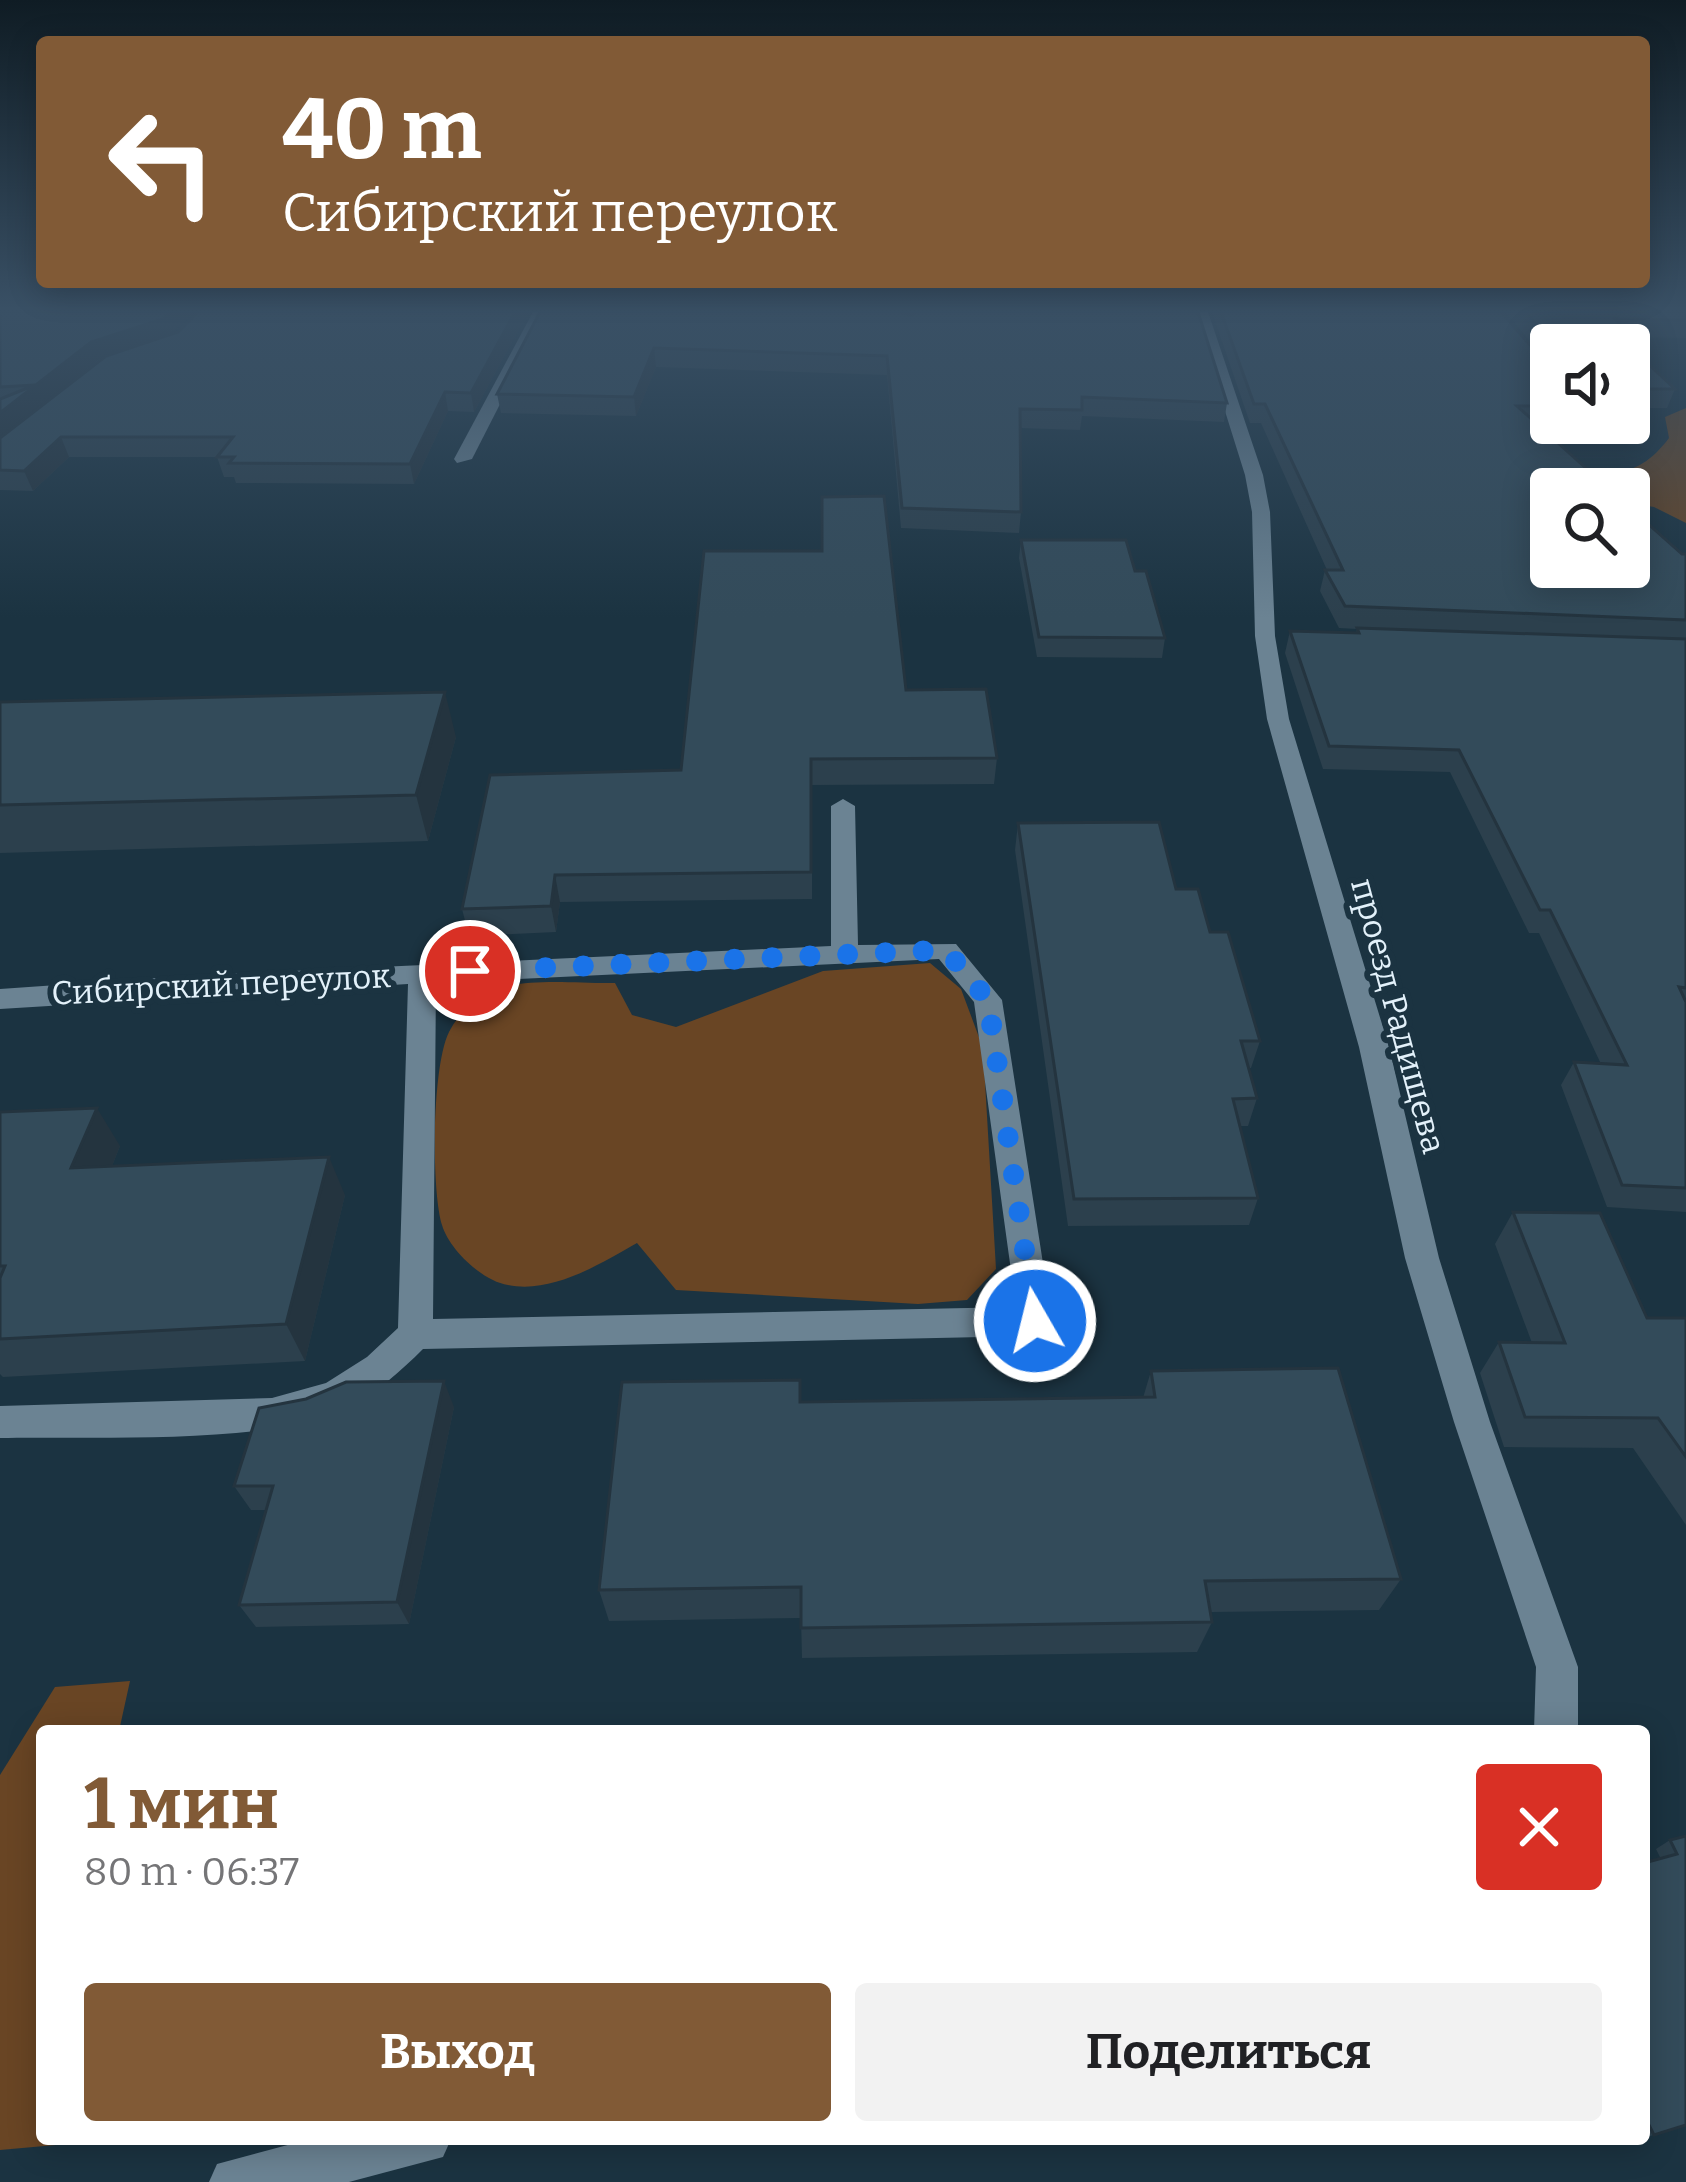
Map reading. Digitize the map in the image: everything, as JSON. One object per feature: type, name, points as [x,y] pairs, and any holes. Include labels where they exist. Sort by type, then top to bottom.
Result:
[{"type":"street","points":[[463,459],[487,414]]},
{"type":"street","name":"проезд Радищева","points":[[1234,414],[1261,512],[1276,637],[1278,719],[1374,1047],[1422,1258],[1472,1422],[1557,1667],[1556,1725]]},
{"type":"street","points":[[843,806],[845,954]]},
{"type":"street","name":"Сибирский переулок","points":[[0,999],[946,950],[988,1000],[1035,1321],[415,1334]]},
{"type":"street","points":[[0,1422],[272,1414],[335,1397],[380,1368],[415,1334],[422,974]]},
{"type":"street","points":[[235,2182],[398,2145]]},
{"type":"shaded area","points":[[1686,414],[1686,523],[1650,506],[1650,468],[1632,468],[1655,454],[1669,438],[1665,417]]},
{"type":"shaded area","points":[[930,963],[961,989],[983,1048],[996,1269],[967,1300],[918,1304],[676,1290],[637,1243],[558,1281],[508,1285],[478,1271],[446,1234],[438,1207],[435,1157],[439,1071],[452,1027],[481,996],[533,983],[615,983],[632,1015],[676,1027],[823,971]]},
{"type":"shaded area","points":[[130,1681],[120,1725],[36,1725],[36,2145],[56,2145],[0,2150],[0,1775],[55,1687]]},
{"type":"building","points":[[31,414],[434,414],[410,464],[229,463],[234,457],[217,457],[233,437],[61,437],[24,471],[0,470],[0,438]]},
{"type":"building","points":[[893,414],[1020,414],[1021,512],[902,508]]},
{"type":"building","points":[[1270,414],[1526,414],[1530,418],[1530,444],[1559,444],[1586,468],[1530,468],[1530,588],[1650,588],[1650,526],[1686,554],[1686,620],[1345,606],[1325,570],[1343,570]]},
{"type":"building","points":[[884,496],[906,690],[986,689],[997,758],[811,759],[811,872],[555,875],[551,906],[462,909],[490,775],[681,770],[704,551],[822,551],[822,497]]},
{"type":"building","points":[[1021,540],[1126,540],[1135,571],[1146,571],[1165,638],[1039,637]]},
{"type":"building","points":[[1357,628],[1686,639],[1686,988],[1679,987],[1686,1002],[1686,1188],[1622,1185],[1574,1062],[1627,1065],[1550,910],[1540,910],[1459,750],[1329,746],[1290,631],[1359,633]]},
{"type":"building","points":[[445,692],[416,795],[0,805],[0,702]]},
{"type":"building","points":[[1159,822],[1176,889],[1198,889],[1210,932],[1228,932],[1260,1041],[1241,1041],[1257,1098],[1233,1099],[1258,1198],[1074,1199],[1018,823]]},
{"type":"building","points":[[97,1108],[71,1168],[329,1157],[286,1324],[0,1339],[0,1278],[5,1266],[0,1266],[0,1112]]},
{"type":"building","points":[[1513,1212],[1600,1213],[1647,1318],[1686,1318],[1686,1457],[1658,1418],[1525,1417],[1499,1342],[1565,1343]]},
{"type":"building","points":[[1338,1368],[1401,1579],[1205,1581],[1212,1622],[801,1628],[801,1587],[599,1590],[622,1382],[800,1380],[800,1402],[1155,1397],[1151,1371]]},
{"type":"building","points":[[444,1381],[397,1602],[239,1605],[273,1486],[234,1486],[259,1408],[306,1399],[346,1382]]},
{"type":"building","points":[[1686,1836],[1686,2125],[1654,2135],[1650,2127],[1650,1861],[1677,1854],[1670,1840]]},
{"type":"route","points":[[470,971],[946,950],[988,1000],[1035,1321]]}]
